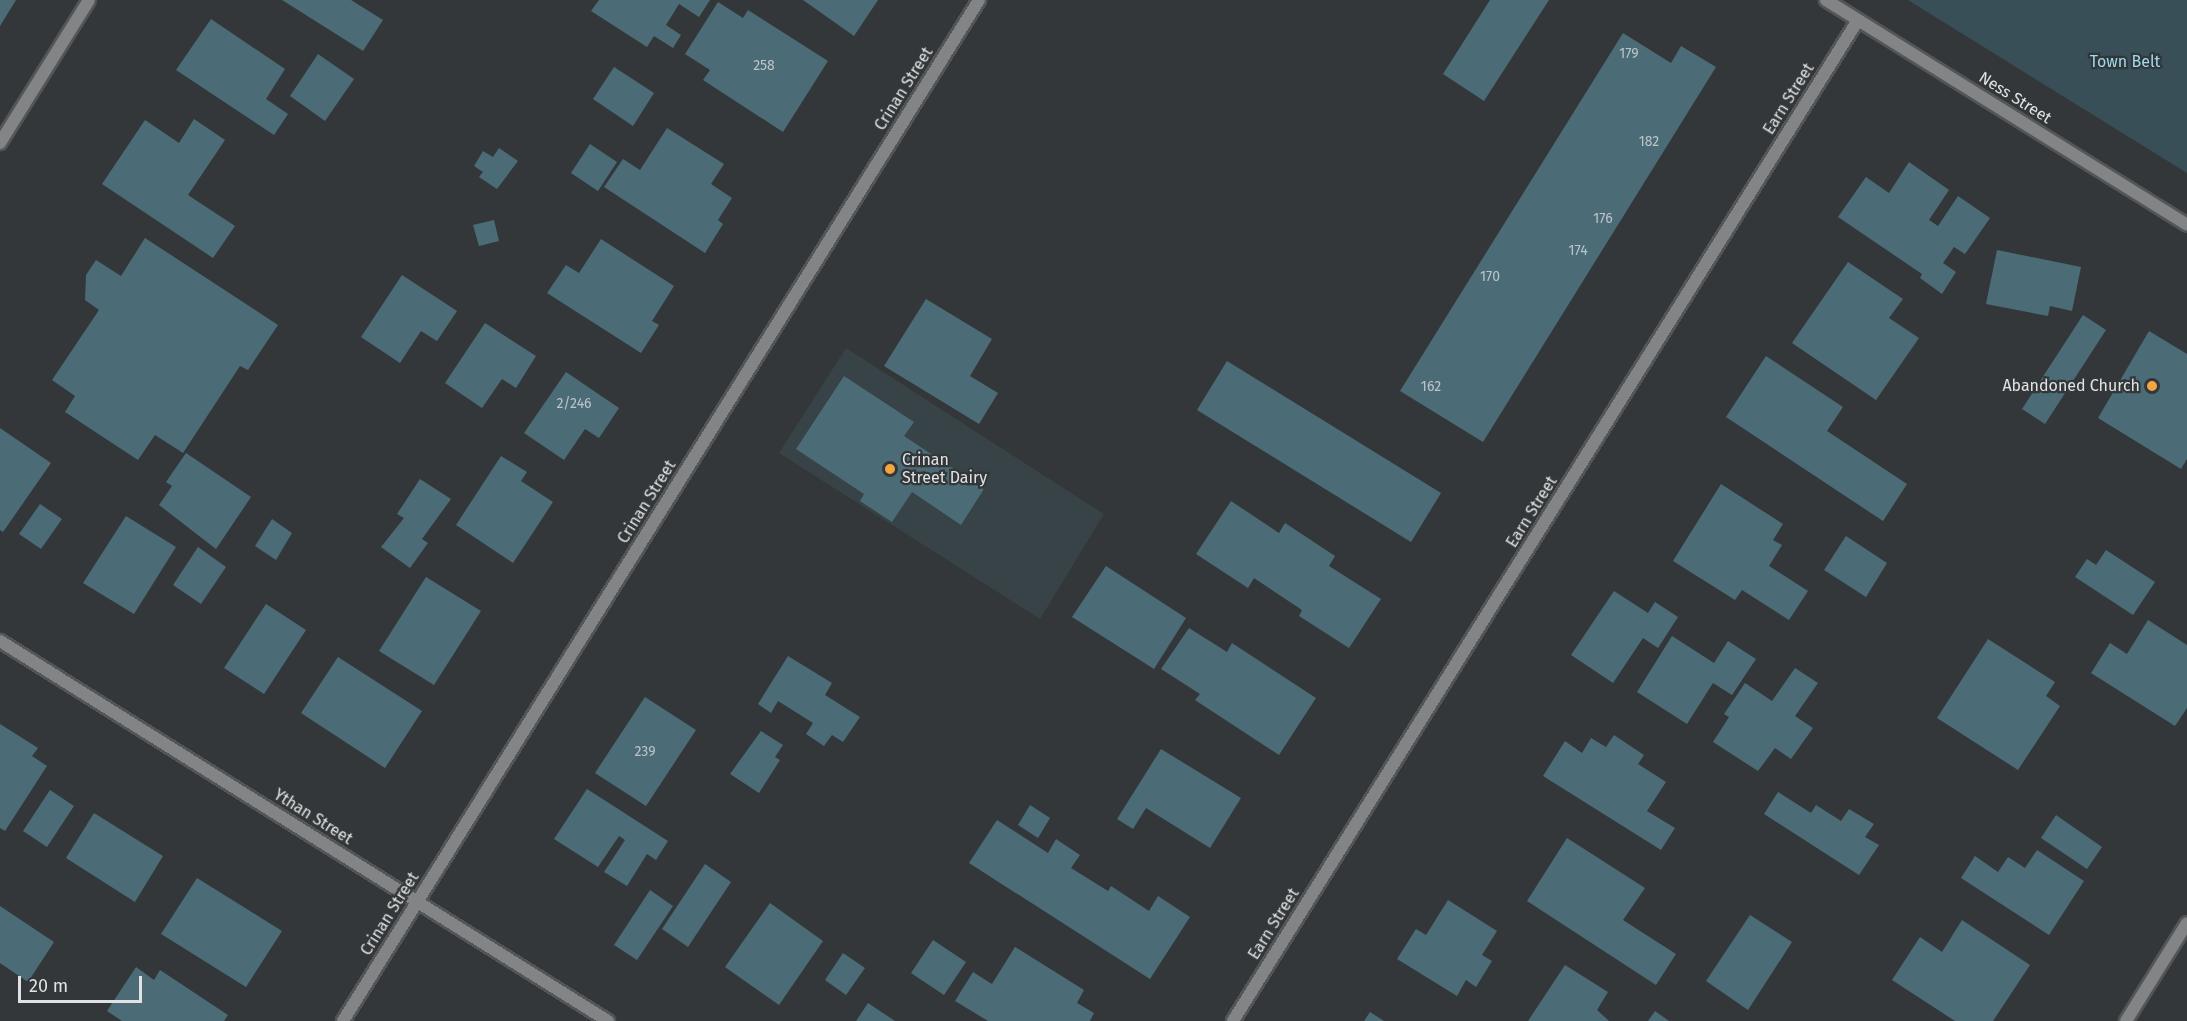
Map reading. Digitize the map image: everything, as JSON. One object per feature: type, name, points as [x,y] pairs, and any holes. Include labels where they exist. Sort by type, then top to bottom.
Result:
[{"type":"street","points":[[0,143],[90,0]]},
{"type":"street","name":"Crinan Street","points":[[343,1021],[979,0]]},
{"type":"street","name":"Ness Street","points":[[1826,0],[2187,225]]},
{"type":"street","name":"Earn Street","points":[[1233,1021],[1858,20]]},
{"type":"street","name":"Ythan Street","points":[[0,641],[608,1021]]},
{"type":"street","points":[[2126,1021],[2187,923]]},
{"type":"shaded area","points":[[846,348],[1104,514],[1040,619],[779,453]]},
{"type":"green space","name":"Town Belt","points":[[1908,0],[2187,0],[2187,173]]},
{"type":"building","points":[[0,0],[16,0],[0,26]]},
{"type":"building","points":[[282,0],[351,0],[383,20],[363,51]]},
{"type":"building","points":[[599,0],[710,0],[699,17],[679,4],[666,25],[681,35],[673,48],[654,36],[647,47],[591,11]]},
{"type":"building","points":[[803,0],[878,0],[854,36]]},
{"type":"building","points":[[1490,0],[1549,0],[1484,101],[1443,74]]},
{"type":"building","points":[[718,2],[743,18],[748,10],[828,61],[783,132],[703,80],[710,70],[685,54]]},
{"type":"building","points":[[211,19],[285,69],[266,99],[288,114],[274,135],[176,70]]},
{"type":"building","points":[[1623,33],[1671,63],[1681,46],[1716,67],[1483,442],[1400,391]]},
{"type":"building","points":[[318,54],[354,79],[325,121],[290,96]]},
{"type":"building","points":[[614,67],[654,93],[633,126],[593,99]]},
{"type":"building","points":[[194,119],[225,140],[188,195],[235,226],[213,258],[102,184],[145,120],[179,143]]},
{"type":"building","points":[[667,128],[724,164],[711,184],[732,198],[718,220],[723,224],[705,253],[604,187],[623,159],[640,170]]},
{"type":"building","points":[[590,144],[617,162],[598,191],[571,173]]},
{"type":"building","points":[[499,148],[518,161],[497,189],[479,177],[483,172],[474,166],[483,151],[493,157]]},
{"type":"building","points":[[1909,162],[1949,190],[1929,220],[1938,226],[1958,196],[1990,218],[1965,254],[1954,247],[1943,263],[1956,272],[1942,294],[1920,278],[1922,274],[1838,217],[1866,177],[1889,193]]},
{"type":"building","points":[[494,220],[499,241],[479,246],[473,225]]},
{"type":"building","points":[[145,238],[278,325],[248,370],[240,366],[183,453],[155,435],[138,460],[65,412],[75,396],[52,380],[99,310],[85,300],[86,275],[96,260],[121,276]]},
{"type":"building","points":[[601,239],[674,286],[652,321],[659,325],[641,353],[547,293],[566,265],[579,273]]},
{"type":"building","points":[[1997,250],[2081,267],[2072,311],[2050,306],[2048,316],[1986,304]]},
{"type":"building","points":[[1848,262],[1903,299],[1889,318],[1919,338],[1876,400],[1792,343]]},
{"type":"building","points":[[402,275],[457,311],[437,341],[421,331],[400,363],[361,337]]},
{"type":"building","points":[[926,299],[992,339],[970,376],[998,393],[979,424],[884,366]]},
{"type":"building","points":[[2083,315],[2106,330],[2045,424],[2022,409]]},
{"type":"building","points":[[485,323],[536,356],[516,388],[502,379],[482,408],[445,383]]},
{"type":"building","name":"Abandoned Church","points":[[2149,331],[2187,354],[2187,459],[2181,469],[2098,418]]},
{"type":"building","points":[[1766,356],[1843,407],[1827,431],[1907,484],[1883,521],[1726,417]]},
{"type":"building","points":[[1227,361],[1441,493],[1411,542],[1197,410]]},
{"type":"building","points":[[566,372],[619,408],[599,438],[585,429],[564,460],[524,433]]},
{"type":"building","name":"Crinan Street Dairy","points":[[844,376],[914,422],[904,436],[984,489],[961,525],[912,492],[892,522],[860,501],[864,494],[796,449]]},
{"type":"building","points":[[0,428],[51,463],[3,532],[0,530]]},
{"type":"building","points":[[186,453],[251,497],[216,549],[159,505],[172,486],[166,482]]},
{"type":"building","points":[[501,456],[527,472],[521,481],[553,502],[513,563],[456,525]]},
{"type":"building","points":[[420,479],[451,499],[422,539],[428,543],[410,568],[381,547],[404,518],[397,514]]},
{"type":"building","points":[[1721,484],[1783,524],[1773,540],[1782,545],[1769,566],[1808,591],[1789,620],[1742,590],[1735,600],[1673,561]]},
{"type":"building","points":[[1231,501],[1279,533],[1285,523],[1335,556],[1329,566],[1381,599],[1349,648],[1299,616],[1302,610],[1254,578],[1248,588],[1196,554]]},
{"type":"building","points":[[40,504],[62,519],[41,549],[19,534]]},
{"type":"building","points":[[126,516],[176,547],[134,614],[83,583]]},
{"type":"building","points":[[272,519],[292,533],[276,560],[255,546]]},
{"type":"building","points":[[1846,536],[1887,563],[1866,597],[1824,570]]},
{"type":"building","points":[[198,547],[226,567],[201,604],[173,585]]},
{"type":"building","points":[[2106,550],[2155,582],[2133,615],[2075,577],[2087,559],[2096,565]]},
{"type":"building","points":[[1106,566],[1186,618],[1154,669],[1072,617]]},
{"type":"building","points":[[426,577],[481,611],[434,685],[379,651]]},
{"type":"building","points":[[1614,591],[1648,613],[1655,602],[1678,617],[1658,648],[1643,638],[1613,683],[1571,655]]},
{"type":"building","points":[[266,604],[306,630],[264,694],[224,668]]},
{"type":"building","points":[[2148,620],[2187,645],[2187,708],[2175,726],[2091,673],[2110,643],[2127,654]]},
{"type":"building","points":[[1189,628],[1227,652],[1232,643],[1316,698],[1279,755],[1195,700],[1200,694],[1161,669]]},
{"type":"building","points":[[1672,636],[1714,663],[1728,641],[1756,659],[1732,695],[1713,683],[1687,724],[1637,692]]},
{"type":"building","points":[[1988,639],[2055,682],[2046,696],[2060,706],[2018,770],[1937,718]]},
{"type":"building","points":[[788,656],[832,683],[825,695],[860,717],[843,742],[832,735],[824,746],[806,734],[813,723],[778,701],[771,713],[758,704]]},
{"type":"building","points":[[338,657],[422,711],[385,768],[301,713]]},
{"type":"building","points":[[1795,668],[1818,683],[1795,716],[1813,728],[1791,759],[1775,748],[1758,771],[1713,742],[1729,717],[1724,714],[1745,683],[1772,701]]},
{"type":"building","points":[[645,697],[696,730],[646,806],[595,773]]},
{"type":"building","points":[[0,724],[38,748],[32,756],[47,766],[5,831],[0,828]]},
{"type":"building","points":[[761,731],[783,745],[775,757],[780,760],[759,793],[730,774]]},
{"type":"building","points":[[1614,735],[1644,755],[1638,764],[1666,782],[1647,811],[1675,828],[1661,850],[1543,776],[1565,741],[1582,753],[1591,738],[1606,747]]},
{"type":"building","points":[[1161,749],[1241,798],[1210,848],[1146,808],[1133,829],[1117,819]]},
{"type":"building","points":[[587,789],[668,841],[656,860],[647,854],[627,886],[604,872],[625,840],[619,836],[598,867],[554,839]]},
{"type":"building","points":[[50,790],[74,806],[47,847],[23,831]]},
{"type":"building","points":[[1778,792],[1811,813],[1816,805],[1841,821],[1849,809],[1874,824],[1865,837],[1879,845],[1859,875],[1764,814]]},
{"type":"building","points":[[1030,805],[1050,818],[1038,838],[1018,825]]},
{"type":"building","points":[[94,813],[163,856],[135,902],[66,858]]},
{"type":"building","points":[[2056,815],[2102,847],[2087,869],[2041,838]]},
{"type":"building","points":[[997,820],[1048,853],[1056,839],[1080,855],[1071,868],[1108,891],[1111,886],[1149,911],[1158,896],[1190,917],[1150,979],[969,863]]},
{"type":"building","points":[[1567,838],[1645,888],[1623,920],[1676,954],[1656,985],[1527,901]]},
{"type":"building","points":[[2037,850],[2084,881],[2049,935],[1961,878],[1975,856],[1998,872],[2008,857],[2025,868]]},
{"type":"building","points":[[705,864],[731,882],[688,947],[662,929]]},
{"type":"building","points":[[197,878],[282,931],[246,987],[161,934]]},
{"type":"building","points":[[650,890],[673,906],[637,960],[614,945]]},
{"type":"building","points":[[1448,900],[1497,931],[1482,955],[1492,961],[1476,987],[1466,980],[1457,996],[1397,959],[1416,929],[1426,935]]},
{"type":"building","points":[[770,903],[823,941],[779,1005],[725,967]]},
{"type":"building","points":[[0,906],[54,942],[28,982],[0,963]]},
{"type":"building","points":[[1750,915],[1792,942],[1748,1010],[1706,981]]},
{"type":"building","points":[[1962,920],[2030,965],[1993,1021],[1955,1021],[1892,980],[1920,937],[1942,952]]},
{"type":"building","points":[[933,940],[966,962],[944,995],[911,973]]},
{"type":"building","points":[[1015,947],[1084,990],[1077,1003],[1094,1013],[1090,1021],[988,1021],[955,1001],[973,972],[992,984]]},
{"type":"building","points":[[843,953],[865,968],[846,995],[825,980]]},
{"type":"building","points":[[1565,965],[1608,992],[1597,1010],[1609,1021],[1528,1021]]},
{"type":"building","points":[[136,967],[154,980],[160,970],[228,1015],[224,1021],[122,1021],[107,1011]]},
{"type":"building","points":[[868,1003],[895,1021],[856,1021]]},
{"type":"building","points":[[1655,1011],[1669,1021],[1648,1021]]},
{"type":"building","points":[[1370,1012],[1384,1021],[1364,1021]]},
{"type":"place","name":"Abandoned Church","points":[[2152,386]]},
{"type":"place","name":"Crinan Street Dairy","points":[[890,469]]}]
